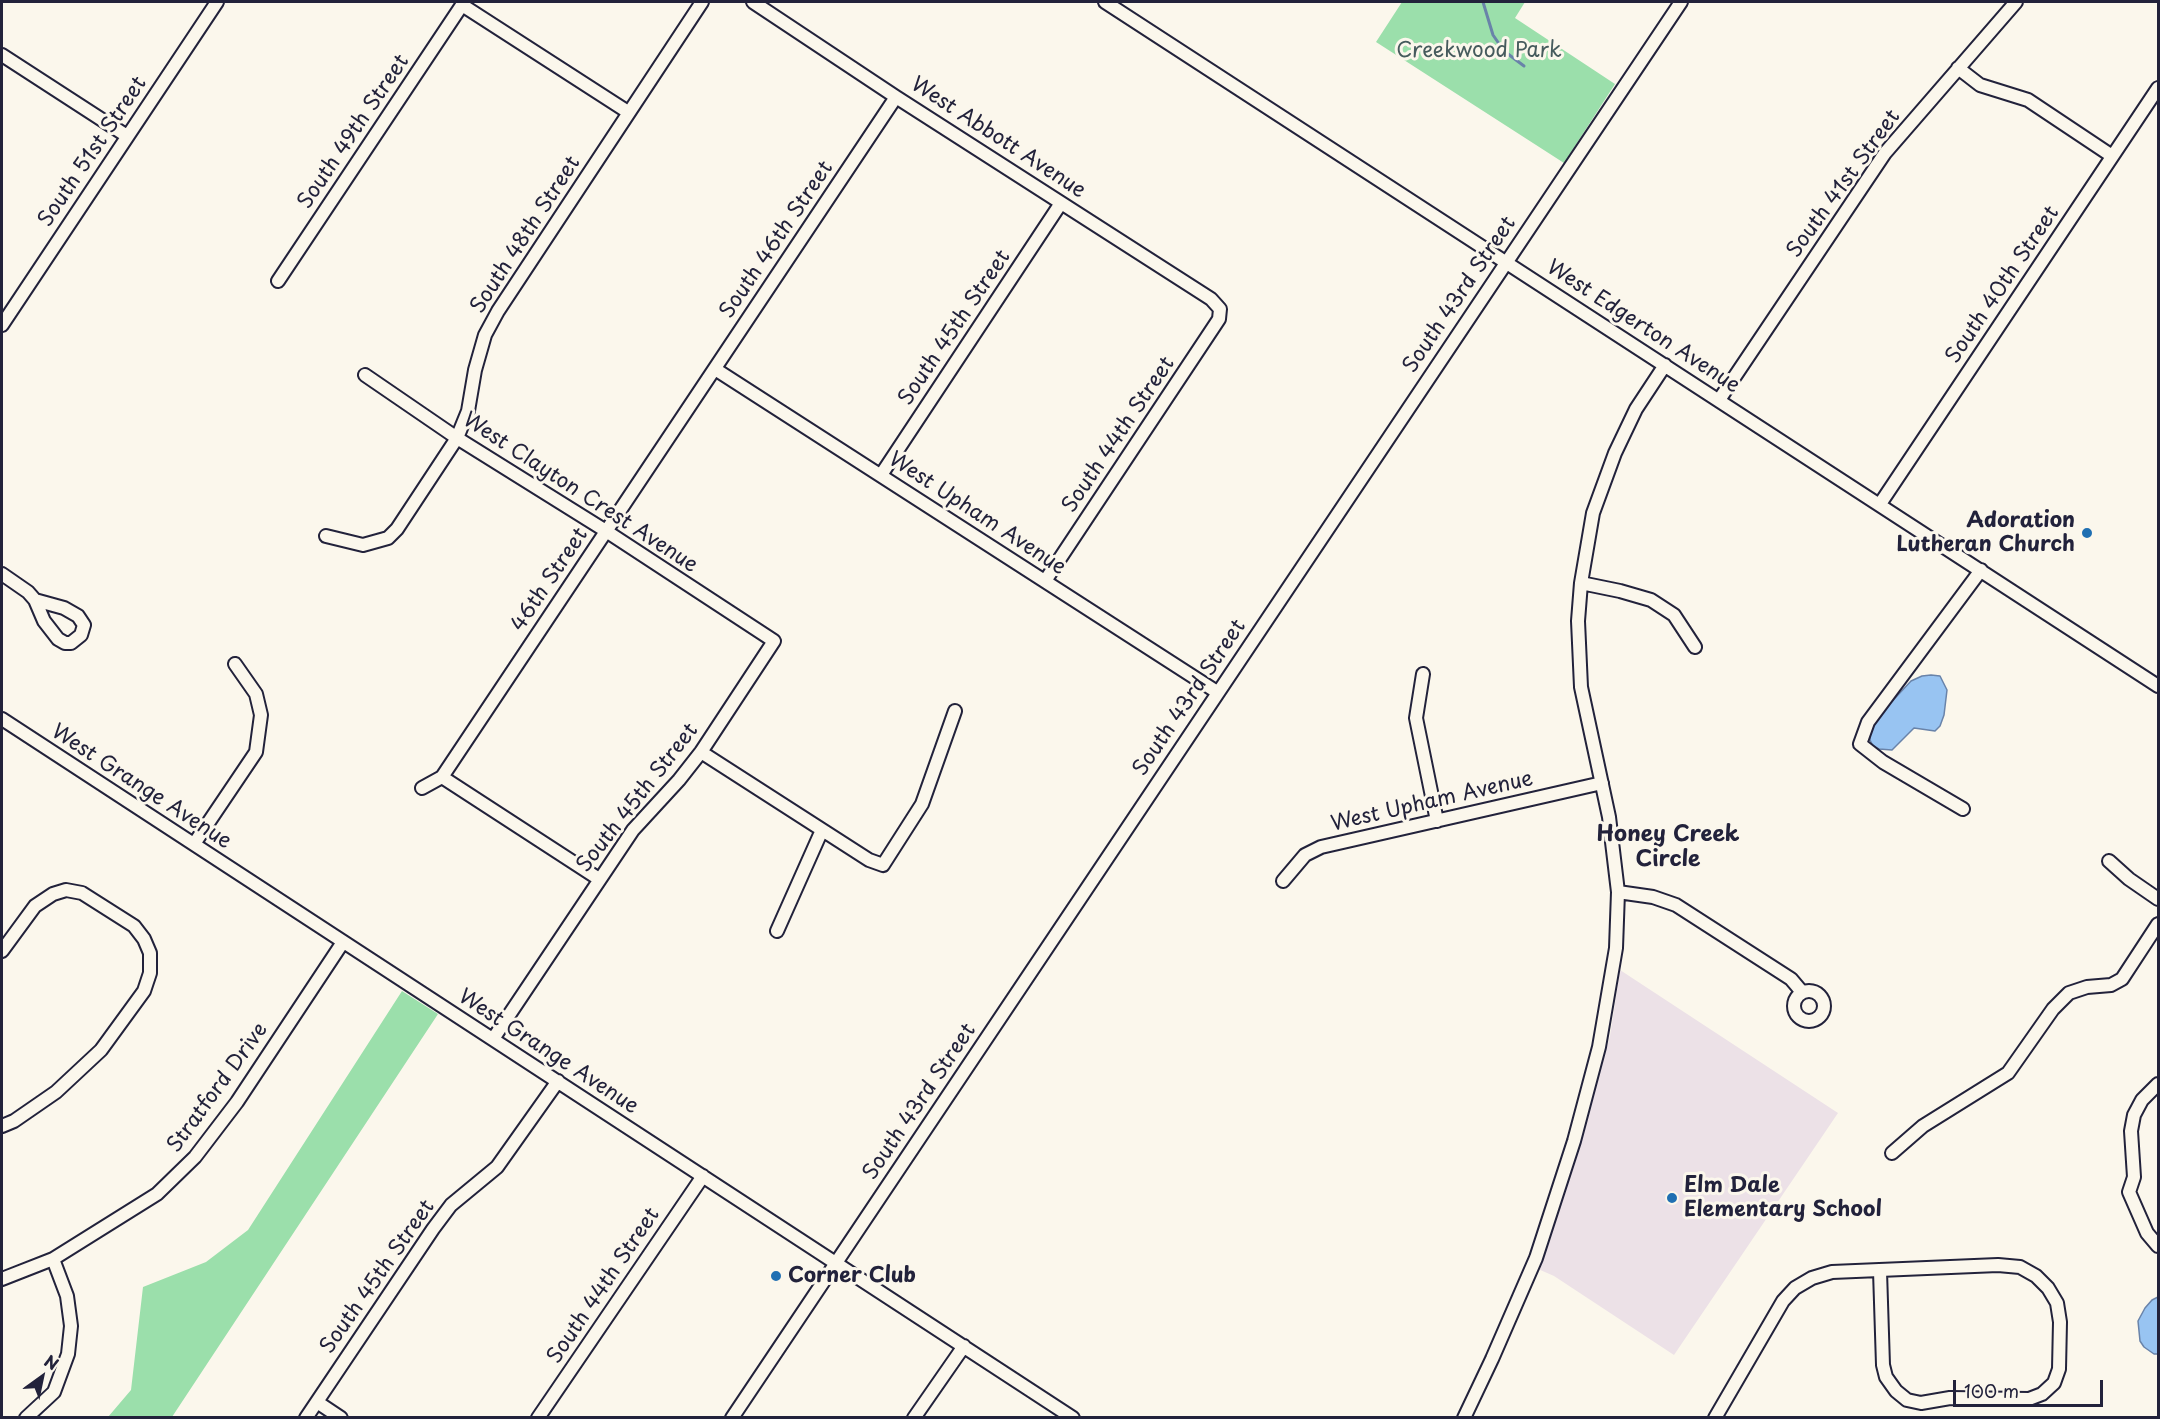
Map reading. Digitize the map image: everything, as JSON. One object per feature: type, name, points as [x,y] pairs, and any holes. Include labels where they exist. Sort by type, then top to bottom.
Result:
[{"type":"street","name":"South 51st Street","points":[[2,325],[217,2]]},
{"type":"street","name":"South 48th Street","points":[[326,536],[363,545],[388,538],[398,529],[457,438],[468,411],[475,370],[485,335],[493,319],[702,2]]},
{"type":"street","name":"West Abbott Avenue","points":[[753,2],[896,97],[1211,299],[1220,309]]},
{"type":"street","name":"West Edgerton Avenue","points":[[1105,2],[2158,686]]},
{"type":"street","name":"South 43rd Street","points":[[732,1418],[1681,2]]},
{"type":"street","name":"South 41st Street","points":[[1719,400],[1885,153],[2016,2]]},
{"type":"street","name":"South 49th Street","points":[[278,281],[462,5],[628,112]]},
{"type":"street","points":[[2,58],[127,136]]},
{"type":"street","points":[[1958,68],[1980,85],[2028,100],[2112,156]]},
{"type":"street","name":"South 40th Street","points":[[1880,504],[2158,88]]},
{"type":"street","name":"South 46th Street","points":[[690,405],[896,97]]},
{"type":"street","name":"South 45th Street","points":[[881,475],[1061,202]]},
{"type":"street","name":"South 44th Street","points":[[1045,581],[1220,319],[1220,309]]},
{"type":"street","points":[[1464,1418],[1536,1258],[1574,1140],[1599,1047],[1616,948],[1618,892],[1602,783],[1581,687],[1578,621],[1581,583],[1593,513],[1615,453],[1636,409],[1665,365]]},
{"type":"street","name":"West Upham Avenue","points":[[715,369],[1217,692]]},
{"type":"street","name":"West Clayton Crest Avenue","points":[[365,375],[457,438],[606,531],[774,641]]},
{"type":"street","name":"46th Street","points":[[442,777],[690,405]]},
{"type":"street","points":[[1963,809],[1883,762],[1860,744],[1868,722],[1981,570]]},
{"type":"street","points":[[2,574],[28,592],[35,600]]},
{"type":"street","points":[[1581,583],[1651,600],[1674,615],[1695,647]]},
{"type":"street","name":"South 45th Street","points":[[493,1039],[633,830],[679,780],[701,752],[774,641]]},
{"type":"street","points":[[194,844],[240,777],[255,752],[258,742],[261,714],[256,694],[235,664]]},
{"type":"street","points":[[1423,674],[1416,718],[1437,821]]},
{"type":"street","points":[[701,752],[869,861],[883,865],[922,804],[955,711]]},
{"type":"street","name":"West Grange Avenue","points":[[2,719],[1073,1418]]},
{"type":"street","points":[[422,788],[442,777],[599,879]]},
{"type":"street","name":"West Upham Avenue","points":[[1283,881],[1305,855],[1321,847],[1602,783]]},
{"type":"street","points":[[777,931],[822,830]]},
{"type":"street","points":[[2109,861],[2129,879],[2158,899]]},
{"type":"street","points":[[2,951],[35,906],[53,894],[66,890],[82,893],[134,926],[144,939],[150,953],[150,973],[144,991],[101,1050],[56,1092],[2,1126]]},
{"type":"street","points":[[1618,892],[1653,897],[1676,905],[1791,979],[1802,993]]},
{"type":"street","points":[[1892,1152],[1923,1126],[2008,1073],[2052,1009],[2069,993],[2087,987],[2111,985],[2122,979],[2158,924]]},
{"type":"street","name":"Stratford Drive","points":[[2,1279],[53,1259],[157,1194],[195,1157],[237,1102],[343,942]]},
{"type":"street","name":"South 45th Street","points":[[306,1418],[432,1229],[451,1205],[497,1167],[558,1081]]},
{"type":"street","points":[[2158,1084],[2142,1100],[2134,1115],[2131,1131],[2134,1177],[2128,1192],[2147,1233],[2158,1246]]},
{"type":"street","name":"South 44th Street","points":[[537,1418],[703,1176]]},
{"type":"street","points":[[26,1418],[54,1392],[68,1354],[71,1326],[67,1296],[53,1259]]},
{"type":"street","points":[[1715,1418],[1783,1301],[1795,1288],[1812,1278],[1832,1272],[1998,1265],[2020,1268],[2036,1276],[2048,1288],[2057,1304],[2060,1322],[2059,1369],[2054,1383],[2042,1394],[2029,1399],[1950,1398],[1921,1403],[1907,1400],[1896,1391],[1886,1377],[1883,1365],[1881,1271]]},
{"type":"street","points":[[914,1418],[964,1346]]},
{"type":"street","points":[[317,1402],[341,1418]]},
{"type":"shaded area","name":"Elm Dale Elementary School","points":[[1620,970],[1838,1113],[1674,1355],[1554,1276],[1538,1269],[1576,1159],[1610,1036]]},
{"type":"green space","name":"Creekwood Park","points":[[1402,2],[1525,2],[1515,18],[1615,84],[1564,163],[1376,42]]},
{"type":"green space","points":[[402,991],[438,1014],[172,1417],[108,1417],[131,1390],[143,1287],[206,1262],[248,1230]]},
{"type":"water","points":[[1931,675],[1940,676],[1947,690],[1944,715],[1940,726],[1935,731],[1914,728],[1892,750],[1873,746],[1870,734],[1873,725],[1883,711],[1911,681]]},
{"type":"water","points":[[2158,1297],[2158,1354],[2154,1354],[2140,1341],[2138,1321],[2145,1308]]},
{"type":"waterway","points":[[1483,2],[1493,35],[1504,51],[1524,66]]},
{"type":"place","name":"Adoration Lutheran Church","points":[[2087,533]]},
{"type":"place","name":"Elm Dale Elementary School","points":[[1672,1198]]},
{"type":"place","name":"Corner Club","points":[[776,1276]]},
{"type":"district","name":"Honey Creek Circle","points":[[1668,848]]}]
